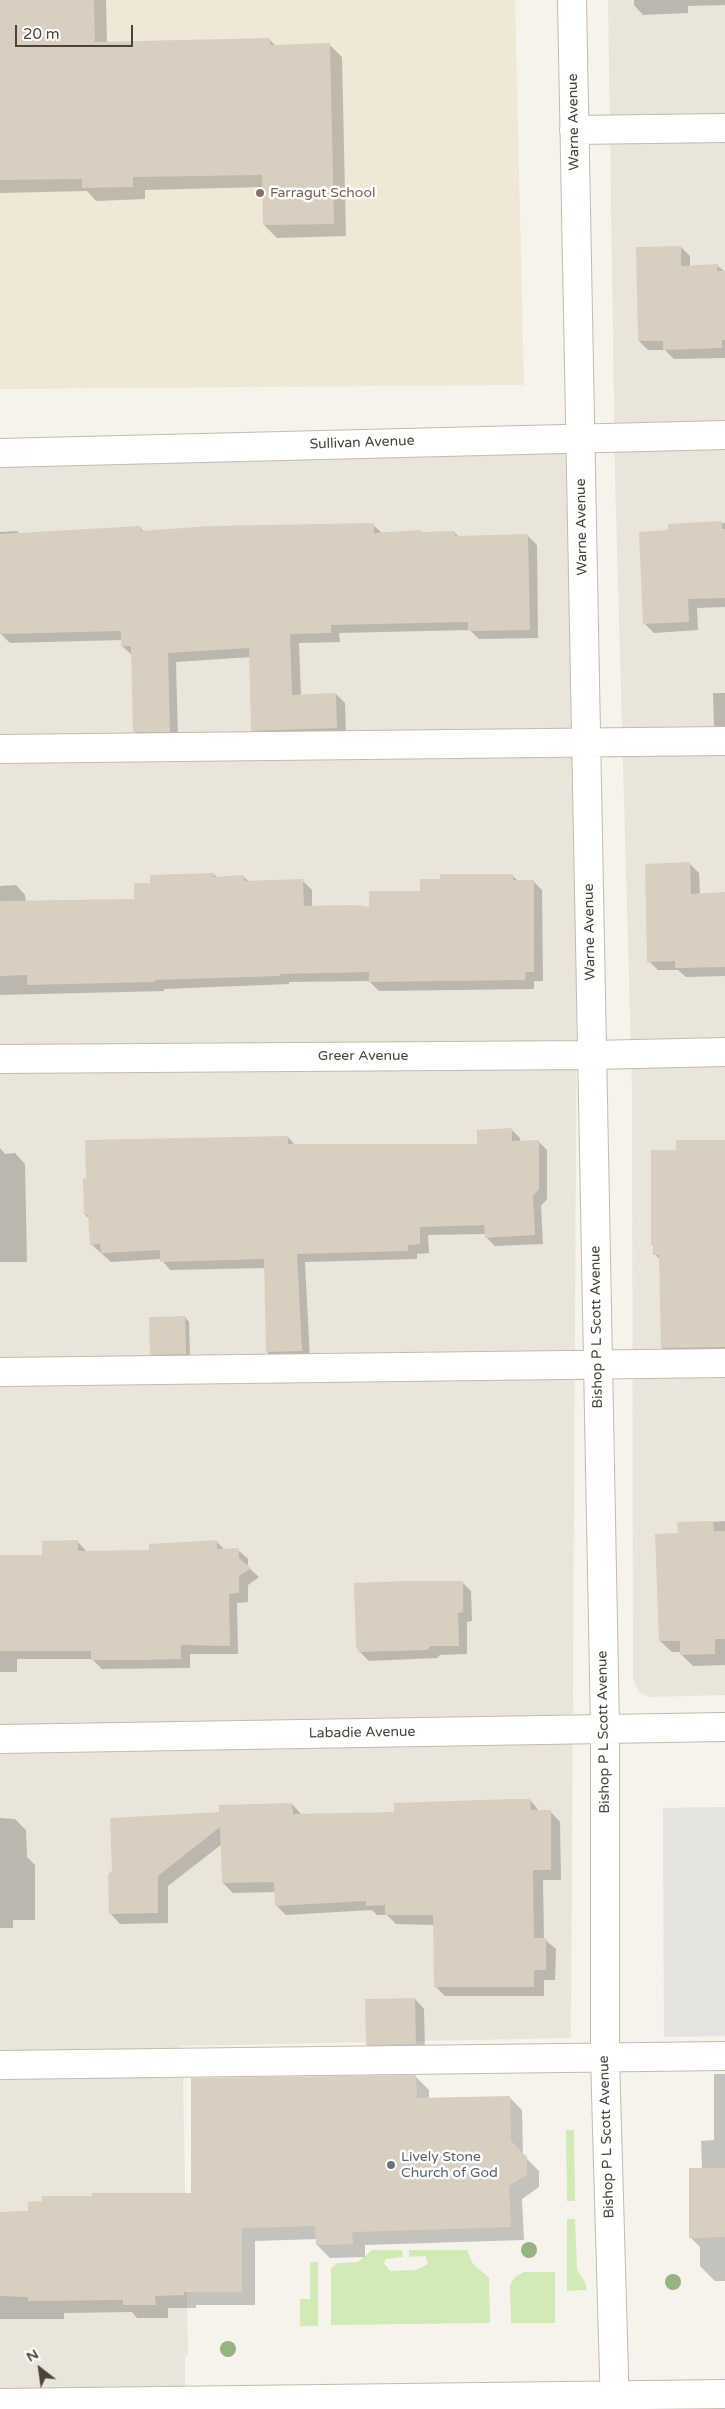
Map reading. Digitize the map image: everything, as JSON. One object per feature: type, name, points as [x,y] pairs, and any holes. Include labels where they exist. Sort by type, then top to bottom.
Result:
[{"type":"street","name":"Warne Avenue","points":[[572,0],[593,1055]]},
{"type":"street","points":[[574,130],[725,128]]},
{"type":"street","name":"Sullivan Avenue","points":[[0,453],[580,437],[725,435]]},
{"type":"street","points":[[0,749],[725,741]]},
{"type":"street","name":"Greer Avenue","points":[[0,1059],[593,1055],[725,1052]]},
{"type":"street","name":"Bishop P L Scott Avenue","points":[[593,1055],[605,1728],[605,2058],[615,2403]]},
{"type":"street","points":[[0,1372],[725,1363]]},
{"type":"street","name":"Labadie Avenue","points":[[0,1739],[725,1727]]},
{"type":"street","points":[[0,2065],[725,2056]]},
{"type":"street","points":[[0,2404],[615,2403],[717,2399]]},
{"type":"shaded area","name":"Farragut School","points":[[0,0],[515,0],[524,385],[0,389]]},
{"type":"shaded area","points":[[608,0],[725,0],[725,1695],[649,1697],[639,1692],[633,1679],[632,1089],[615,475]]},
{"type":"shaded area","points":[[580,437],[571,2038],[181,2046],[188,2355],[185,2355],[185,2409],[0,2409],[0,453]]},
{"type":"shaded area","points":[[725,1807],[725,2036],[664,2037],[663,1808]]},
{"type":"green space","points":[[566,2130],[574,2130],[575,2201],[567,2201]]},
{"type":"green space","points":[[567,2219],[575,2219],[577,2270],[585,2282],[587,2290],[567,2291]]},
{"type":"green space","points":[[372,2250],[402,2250],[403,2257],[386,2259],[384,2263],[390,2271],[416,2270],[428,2264],[425,2256],[409,2257],[409,2250],[467,2250],[473,2264],[489,2278],[490,2323],[331,2325],[331,2268],[338,2263],[358,2262]]},
{"type":"green space","points":[[310,2262],[318,2262],[318,2326],[300,2326],[300,2299],[310,2299]]},
{"type":"green space","points":[[524,2272],[555,2272],[555,2323],[511,2323],[510,2285],[515,2277]]},
{"type":"building","points":[[0,0],[94,0],[95,42],[270,38],[270,45],[330,43],[334,224],[263,225],[262,175],[133,177],[133,187],[82,188],[82,179],[0,180]]},
{"type":"building","points":[[681,246],[681,266],[718,264],[717,271],[725,271],[725,340],[722,340],[722,348],[663,350],[663,341],[638,341],[636,247]]},
{"type":"building","points":[[722,521],[722,529],[725,529],[725,598],[688,599],[689,622],[643,624],[639,532],[668,530],[668,524]]},
{"type":"building","points":[[374,523],[374,533],[420,530],[422,532],[455,531],[455,536],[528,534],[530,630],[468,631],[468,622],[331,625],[331,633],[290,634],[292,695],[336,693],[337,728],[251,731],[249,648],[168,653],[170,732],[133,732],[131,646],[121,646],[121,631],[0,634],[0,534],[140,526],[141,531],[210,526]]},
{"type":"building","points":[[690,862],[691,894],[725,892],[725,967],[675,968],[675,961],[647,962],[645,864]]},
{"type":"building","points":[[214,873],[214,877],[244,875],[244,881],[303,879],[304,906],[357,905],[369,907],[369,891],[420,891],[420,879],[440,879],[440,874],[513,874],[513,880],[534,880],[534,972],[526,972],[525,980],[369,982],[369,972],[280,974],[280,976],[155,980],[155,982],[27,985],[27,975],[0,976],[0,901],[134,899],[134,883],[150,883],[150,875]]},
{"type":"building","points":[[512,1128],[512,1141],[539,1140],[539,1189],[533,1196],[535,1235],[485,1238],[484,1225],[420,1227],[420,1244],[408,1245],[408,1251],[297,1254],[302,1351],[266,1352],[264,1259],[160,1262],[160,1250],[101,1253],[100,1244],[90,1245],[88,1215],[84,1215],[83,1179],[86,1178],[85,1140],[288,1136],[288,1144],[477,1144],[477,1130]]},
{"type":"building","points":[[676,1140],[725,1140],[725,1347],[661,1348],[659,1255],[653,1255],[653,1245],[651,1245],[651,1150],[676,1150]]},
{"type":"building","points":[[185,1316],[186,1354],[150,1355],[149,1317]]},
{"type":"building","points":[[713,1521],[714,1531],[725,1531],[725,1639],[715,1639],[715,1654],[680,1655],[680,1641],[659,1641],[655,1534],[678,1533],[677,1522]]},
{"type":"building","points":[[78,1540],[78,1551],[149,1550],[149,1544],[217,1540],[217,1549],[239,1548],[239,1558],[251,1568],[239,1576],[239,1593],[229,1594],[230,1646],[181,1645],[181,1659],[142,1660],[91,1660],[91,1651],[0,1651],[0,1555],[42,1555],[42,1541]]},
{"type":"building","points":[[463,1581],[463,1612],[458,1613],[459,1646],[431,1646],[427,1650],[358,1652],[358,1647],[356,1648],[354,1583]]},
{"type":"building","points":[[530,1799],[531,1810],[551,1810],[551,1870],[533,1870],[534,1938],[546,1938],[546,1970],[534,1970],[534,1987],[434,1987],[433,1915],[385,1915],[385,1905],[366,1906],[366,1901],[275,1906],[274,1882],[222,1883],[220,1827],[158,1876],[158,1913],[109,1914],[108,1874],[112,1871],[110,1818],[219,1812],[219,1805],[292,1803],[293,1814],[394,1812],[394,1803]]},
{"type":"building","points":[[415,1998],[416,2044],[366,2045],[365,1999]]},
{"type":"building","points":[[416,2075],[417,2098],[510,2096],[511,2141],[527,2157],[527,2174],[509,2186],[511,2227],[352,2232],[353,2244],[316,2245],[315,2226],[242,2228],[242,2292],[184,2292],[184,2295],[155,2296],[156,2305],[123,2305],[123,2300],[28,2301],[28,2297],[0,2296],[0,2212],[28,2211],[28,2202],[42,2201],[42,2196],[92,2196],[92,2193],[191,2193],[191,2078]]},
{"type":"building","points":[[689,2168],[725,2168],[725,2237],[689,2238]]},
{"type":"place","name":"Farragut School","points":[[260,193]]},
{"type":"place","name":"Lively Stone Church of God","points":[[391,2165]]}]
